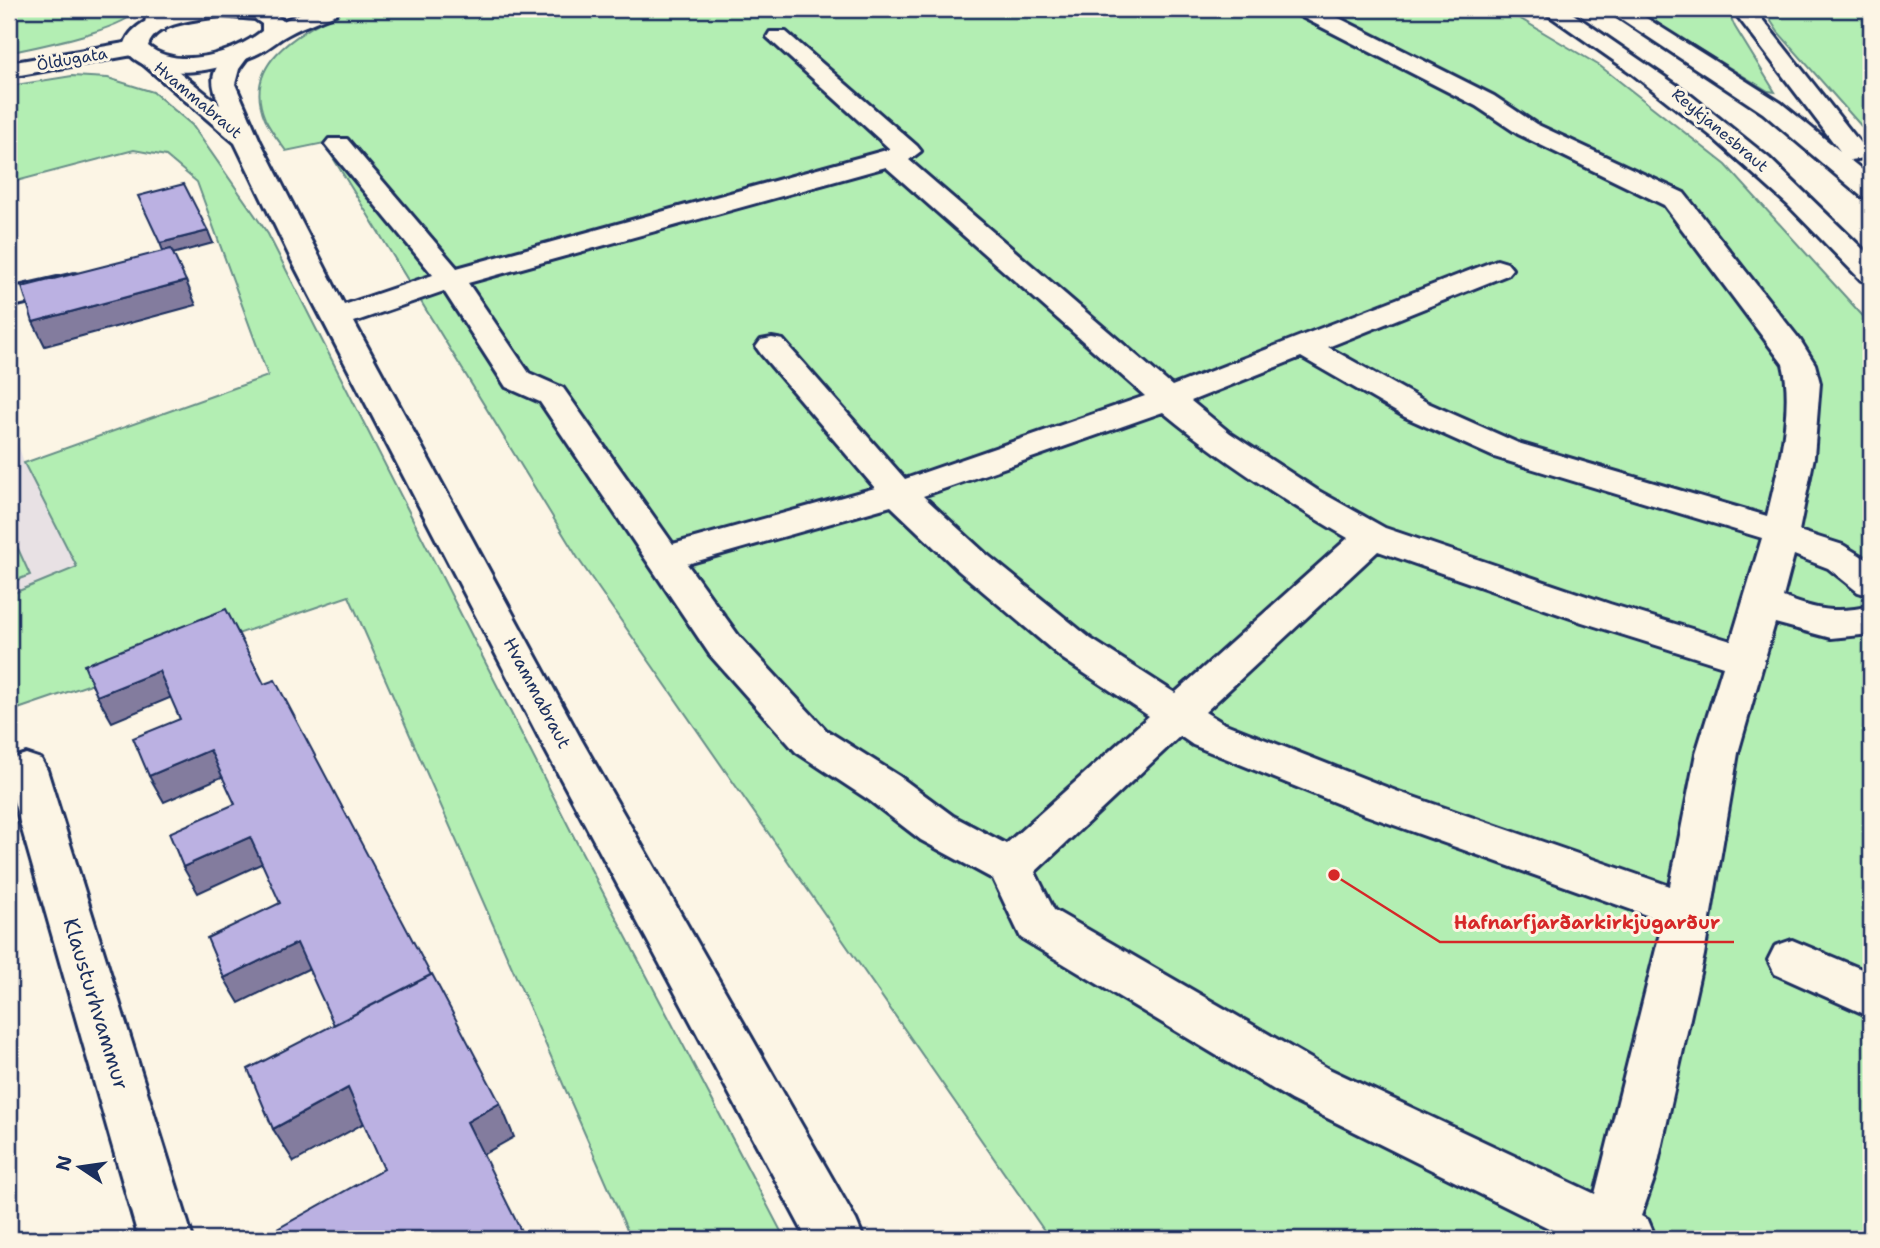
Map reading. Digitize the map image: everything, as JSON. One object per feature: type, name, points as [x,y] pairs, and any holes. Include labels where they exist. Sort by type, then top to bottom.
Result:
[{"type":"main road","points":[[143,53],[137,40],[157,17],[220,9],[269,11],[274,22],[274,33]]},
{"type":"main road","name":"Öldugata","points":[[9,70],[143,53],[198,62],[238,54],[267,41],[274,33],[328,9]]},
{"type":"main road","points":[[338,144],[451,279],[517,380],[552,395],[724,645],[811,741],[884,788],[937,828],[1010,867],[1037,924],[1136,985],[1309,1084],[1615,1237],[1688,911],[1717,753],[1781,536],[1804,408],[1804,383],[1799,364],[1756,302],[1674,199],[1527,129],[1485,101],[1304,9]]},
{"type":"main road","points":[[1617,9],[1772,108],[1871,190]]},
{"type":"main road","points":[[1743,9],[1871,174]]},
{"type":"main road","name":"Reykjanesbraut","points":[[1542,12],[1656,78],[1709,119],[1824,222],[1871,274]]},
{"type":"main road","points":[[338,317],[451,279],[891,159],[908,151],[778,37]]},
{"type":"main road","name":"Hvammabraut","points":[[143,53],[247,141]]},
{"type":"main road","name":"Hvammabraut","points":[[238,54],[227,69],[223,84],[247,141],[567,751],[837,1239]]},
{"type":"main road","points":[[891,159],[1168,399],[1228,446],[1305,498],[1372,536],[1596,613],[1745,659]]},
{"type":"main road","points":[[665,558],[898,493],[1168,399],[1497,269]]},
{"type":"main road","points":[[9,298],[96,278]]},
{"type":"main road","points":[[1303,345],[1359,379],[1410,405],[1535,460],[1781,536],[1847,562],[1871,583]]},
{"type":"main road","points":[[772,347],[898,493],[972,562],[1077,649],[1208,734],[1393,807],[1688,911]]},
{"type":"main road","points":[[1010,867],[1372,536]]},
{"type":"main road","points":[[1761,602],[1797,618],[1822,623],[1864,624],[1871,619]]},
{"type":"main road","name":"Klausturhvammur","points":[[26,769],[166,1239]]},
{"type":"main road","points":[[1792,960],[1871,996]]},
{"type":"shaded area","points":[[9,415],[24,463],[77,568],[9,595]]},
{"type":"green space","points":[[9,9],[139,9],[130,17],[98,31],[9,53]]},
{"type":"green space","points":[[345,9],[1504,9],[1600,66],[1726,165],[1871,325],[1871,1239],[1050,1239],[579,560],[324,143],[286,151],[269,127],[260,98],[261,80],[269,64],[280,50],[295,38]]},
{"type":"green space","points":[[1633,9],[1727,9],[1775,92],[1768,91]]},
{"type":"green space","points":[[1763,9],[1871,9],[1871,137],[1778,32]]},
{"type":"green space","points":[[72,76],[108,78],[153,92],[192,125],[268,234],[576,841],[785,1239],[631,1239],[349,596],[9,712],[9,595],[77,567],[24,463],[268,376],[197,182],[166,156],[134,150],[9,183],[9,86]]},
{"type":"green space","points":[[9,529],[30,575],[9,583]]},
{"type":"building","points":[[184,184],[208,231],[160,243],[138,196]]},
{"type":"building","points":[[171,249],[186,281],[33,322],[22,287]]},
{"type":"building","points":[[226,609],[264,684],[275,680],[431,975],[334,1025],[297,943],[224,978],[207,938],[280,903],[250,837],[183,867],[169,833],[235,804],[210,750],[149,776],[133,738],[180,719],[159,671],[97,696],[84,665]]},
{"type":"building","points":[[432,974],[500,1103],[467,1122],[525,1239],[275,1239],[272,1232],[384,1169],[348,1088],[273,1129],[248,1069]]},
{"type":"place","name":"Hafnarfjarðarkirkjugarður","points":[[1334,875]]}]
